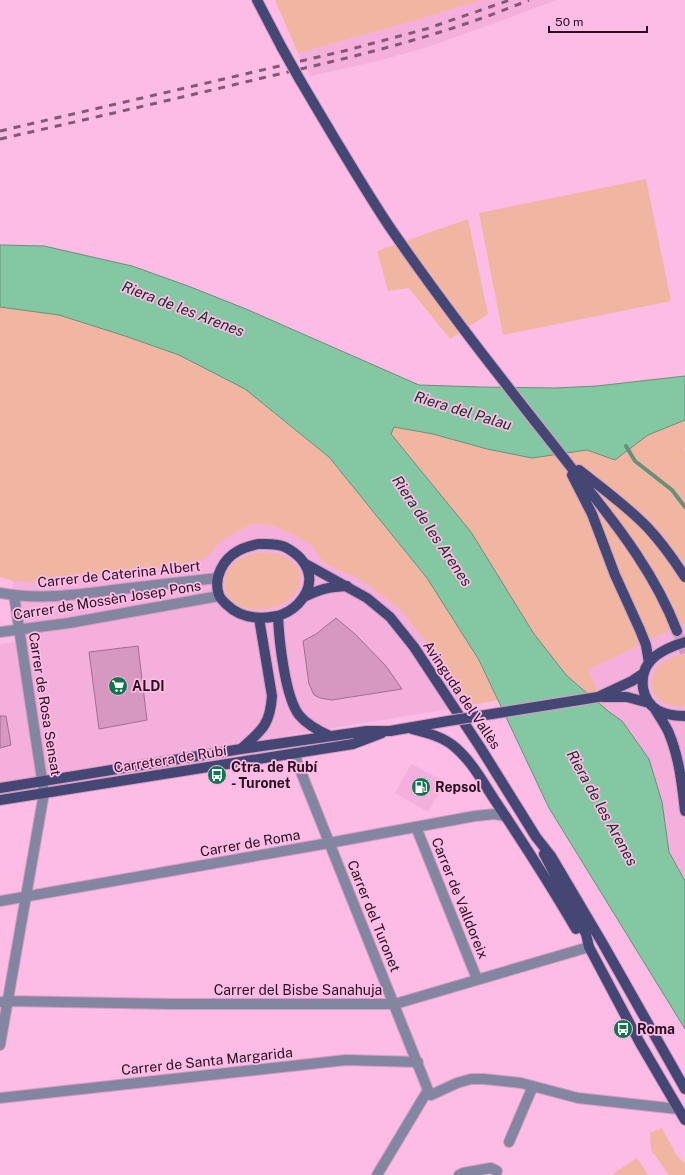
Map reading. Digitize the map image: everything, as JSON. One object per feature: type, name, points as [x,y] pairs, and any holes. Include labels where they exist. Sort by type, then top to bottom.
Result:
[{"type":"main road","points":[[257,0],[300,80],[389,226],[453,316],[601,506],[646,568],[669,611],[677,631]]},
{"type":"main road","points":[[563,457],[648,527],[661,542],[685,577]]},
{"type":"main road","points":[[563,457],[592,514],[615,575],[646,645],[649,663]]},
{"type":"main road","points":[[304,598],[310,582],[308,570],[298,556],[284,547],[270,544],[248,546],[227,560],[217,578],[219,596],[232,609],[243,615],[259,618],[278,616],[287,612],[314,592],[326,588],[347,586]]},
{"type":"main road","name":"Avinguda del Vallès","points":[[304,563],[367,598],[390,617],[414,647],[480,747],[536,837],[556,863],[685,1089]]},
{"type":"main road","points":[[278,616],[279,636],[292,703],[299,715],[304,720],[330,736]]},
{"type":"main road","points":[[241,749],[266,724],[270,714],[272,696],[259,618]]},
{"type":"main road","points":[[685,642],[660,652],[649,663],[644,673],[643,683],[645,696],[667,730],[676,754],[682,782],[685,811]]},
{"type":"main road","points":[[598,697],[632,681],[644,673]]},
{"type":"main road","points":[[598,697],[627,697],[652,706],[669,715],[685,716]]},
{"type":"main road","name":"Carretera de Rubí","points":[[0,788],[241,749],[366,731],[390,731],[598,697]]},
{"type":"main road","name":"Avinguda del Vallès","points":[[408,728],[428,733],[443,739],[467,759],[505,816],[582,939],[589,947],[640,1044],[681,1110],[685,1120]]},
{"type":"main road","name":"Carretera de Rubí","points":[[0,800],[353,744],[390,731]]},
{"type":"main road","points":[[295,753],[304,747],[328,741],[346,734]]},
{"type":"main road","name":"Avinguda del Vallès","points":[[536,837],[547,861],[586,934],[589,947]]},
{"type":"street","name":"Carrer de Caterina Albert","points":[[0,592],[14,595],[43,597],[217,578]]},
{"type":"street","name":"Carrer de Rosa Sensat","points":[[0,1045],[4,1002],[26,897],[44,793],[14,595]]},
{"type":"street","name":"Carrer de Mossèn Josep Pons","points":[[0,632],[69,623],[219,596]]},
{"type":"street","name":"Carrer del Turonet","points":[[295,753],[297,762],[329,844],[395,1004],[428,1090]]},
{"type":"street","name":"Carrer de Roma","points":[[0,901],[329,844],[475,816],[494,814],[505,816]]},
{"type":"street","name":"Carrer de Valldoreix","points":[[416,827],[477,979]]},
{"type":"street","name":"Carrer del Bisbe Sanahuja","points":[[4,1002],[395,1004],[589,947]]},
{"type":"street","name":"Carrer de Santa Margarida","points":[[0,1098],[346,1060],[418,1062]]},
{"type":"street","points":[[377,1175],[428,1090],[431,1094],[471,1079],[521,1083],[578,1098],[681,1110]]},
{"type":"street","points":[[509,1142],[533,1086]]},
{"type":"street","points":[[459,1175],[491,1168],[497,1171]]},
{"type":"shaded area","points":[[275,0],[481,0],[417,20],[298,53]]},
{"type":"shaded area","points":[[481,0],[557,0],[431,46],[382,60],[311,76],[298,53],[417,20]]},
{"type":"shaded area","points":[[646,179],[671,301],[503,335],[479,213]]},
{"type":"shaded area","points":[[468,219],[488,314],[450,339],[409,288],[388,291],[377,251]]},
{"type":"shaded area","points":[[0,307],[59,315],[125,336],[179,355],[245,389],[329,457],[427,578],[479,660],[498,700],[467,706],[429,646],[400,609],[361,580],[324,563],[312,546],[297,536],[270,525],[252,524],[222,540],[210,554],[197,564],[31,582],[13,581],[0,577]]},
{"type":"shaded area","points":[[685,420],[685,623],[588,670],[608,711],[567,676],[534,634],[471,532],[391,434],[393,427],[433,434],[487,449],[532,458],[587,450],[615,460],[648,435]]},
{"type":"shaded area","points":[[252,524],[270,525],[297,536],[312,546],[324,563],[361,580],[400,609],[429,646],[467,706],[0,783],[0,644],[15,642],[13,581],[31,582],[50,580],[210,554],[222,540]]},
{"type":"shaded area","points":[[257,553],[276,553],[291,561],[297,567],[300,575],[300,583],[297,590],[284,603],[274,607],[256,610],[241,607],[231,600],[225,590],[225,579],[229,568],[240,559]]},
{"type":"shaded area","points":[[685,623],[685,881],[669,852],[662,802],[622,721],[608,711],[588,670]]},
{"type":"shaded area","points":[[685,653],[685,706],[669,705],[661,701],[654,693],[652,688],[653,674],[655,670],[665,661]]},
{"type":"shaded area","name":"Repsol","points":[[411,764],[446,782],[428,812],[395,793]]},
{"type":"shaded area","points":[[662,1128],[676,1154],[685,1164],[685,1175],[669,1175],[651,1150],[650,1133]]},
{"type":"shaded area","points":[[637,1158],[648,1175],[611,1175]]},
{"type":"water","points":[[0,245],[44,246],[132,266],[246,309],[419,385],[555,388],[597,386],[685,376],[685,420],[648,435],[615,460],[587,450],[532,458],[487,449],[433,434],[394,427],[391,434],[471,532],[534,634],[567,676],[622,721],[649,759],[662,802],[669,852],[685,881],[685,1029],[549,808],[479,660],[427,578],[329,457],[245,389],[179,355],[59,315],[0,307]]},
{"type":"building","points":[[336,618],[355,634],[386,666],[402,689],[332,700],[320,698],[314,695],[309,684],[303,641],[316,634]]},
{"type":"building","name":"ALDI","points":[[138,646],[147,720],[99,729],[89,652]]},
{"type":"building","points":[[0,716],[6,716],[11,745],[0,748]]},
{"type":"waterway","points":[[626,446],[635,461],[672,490],[685,507]]},
{"type":"tunnel","points":[[677,631],[685,653]]},
{"type":"railway","points":[[0,131],[344,51],[426,29],[510,0]]},
{"type":"railway","points":[[0,139],[364,54],[431,35],[497,13],[529,0]]},
{"type":"place","name":"ALDI","points":[[118,686]]},
{"type":"place","name":"Ctra. de Rubí - Turonet","points":[[217,775]]},
{"type":"place","name":"Repsol","points":[[421,787]]},
{"type":"place","name":"Roma","points":[[623,1029]]},
{"type":"water label","name":"Riera de les Arenes","points":[[183,309]]},
{"type":"water label","name":"Riera del Palau","points":[[463,411]]},
{"type":"water label","name":"Riera de les Arenes","points":[[432,531]]},
{"type":"water label","name":"Riera de les Arenes","points":[[602,808]]}]
